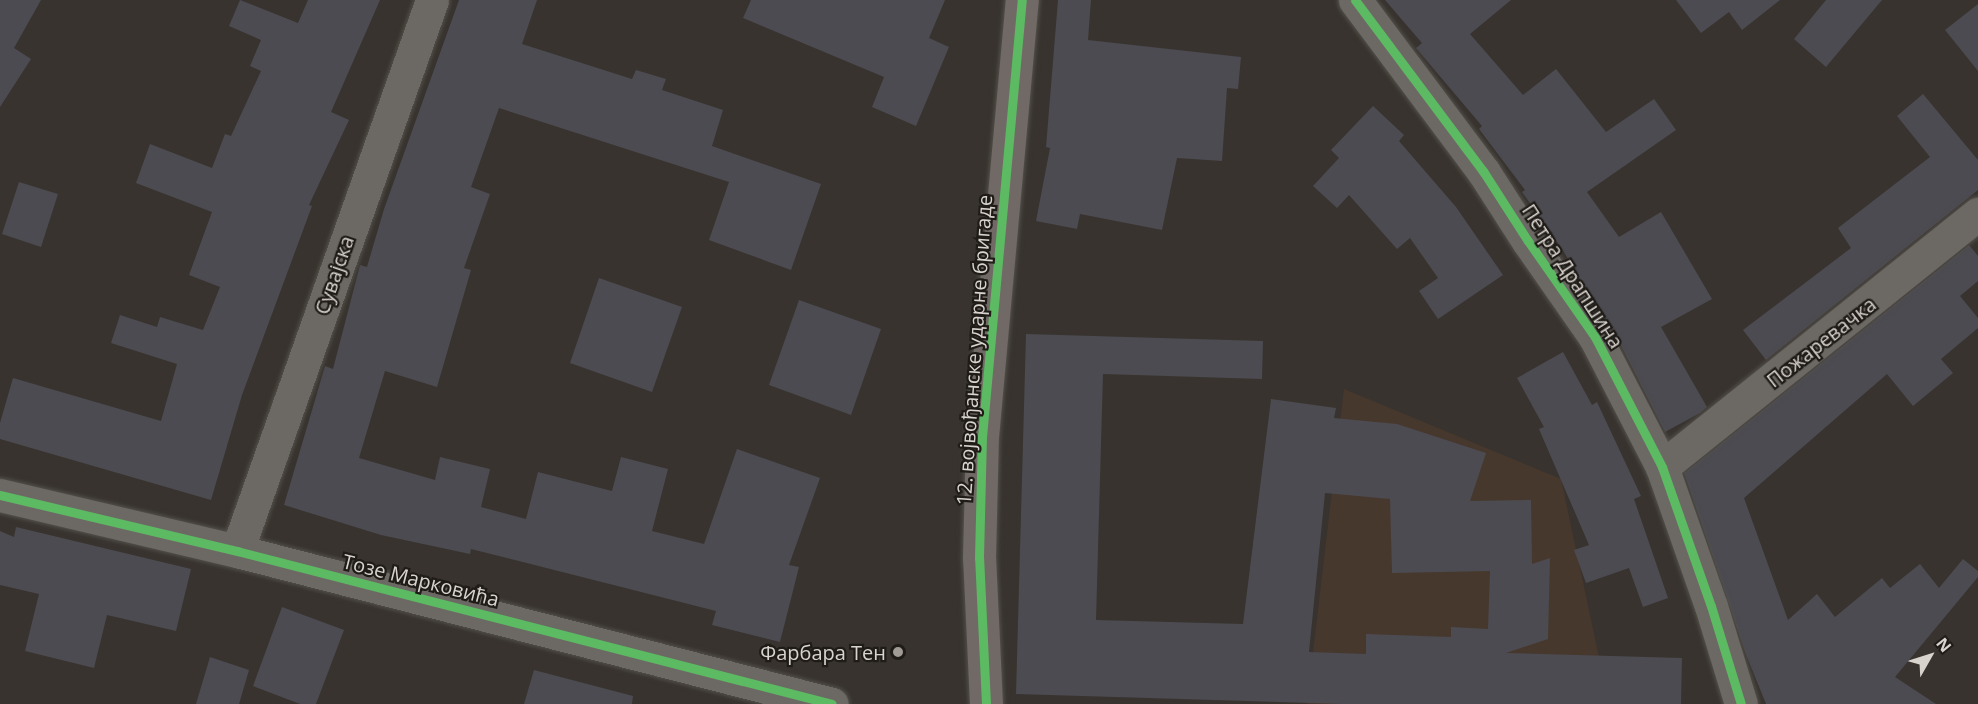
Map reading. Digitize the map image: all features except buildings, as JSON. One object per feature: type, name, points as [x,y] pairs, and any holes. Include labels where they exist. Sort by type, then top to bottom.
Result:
[{"type":"main road","name":"12. војвођанске ударне бригаде","points":[[986,704],[979,558],[982,437],[1022,0]]},
{"type":"street","name":"Сувајска","points":[[237,551],[432,0]]},
{"type":"street","name":"Петра Драпшина","points":[[1355,0],[1483,171],[1528,241],[1595,337],[1662,467],[1711,606],[1741,704]]},
{"type":"street","name":"Пожаревачка","points":[[1662,467],[1978,214]]},
{"type":"street","name":"Тозе Марковића","points":[[0,495],[237,551],[832,704]]},
{"type":"shaded area","points":[[1344,389],[1561,479],[1609,704],[1307,704]]},
{"type":"cycle path","points":[[986,704],[979,558],[982,437],[1022,0]]},
{"type":"cycle path","points":[[1355,0],[1483,171],[1528,241],[1595,337],[1662,467],[1711,606],[1741,704]]},
{"type":"cycle path","points":[[0,495],[237,551],[832,704]]},
{"type":"place","name":"Фарбара Тен","points":[[898,652]]}]
